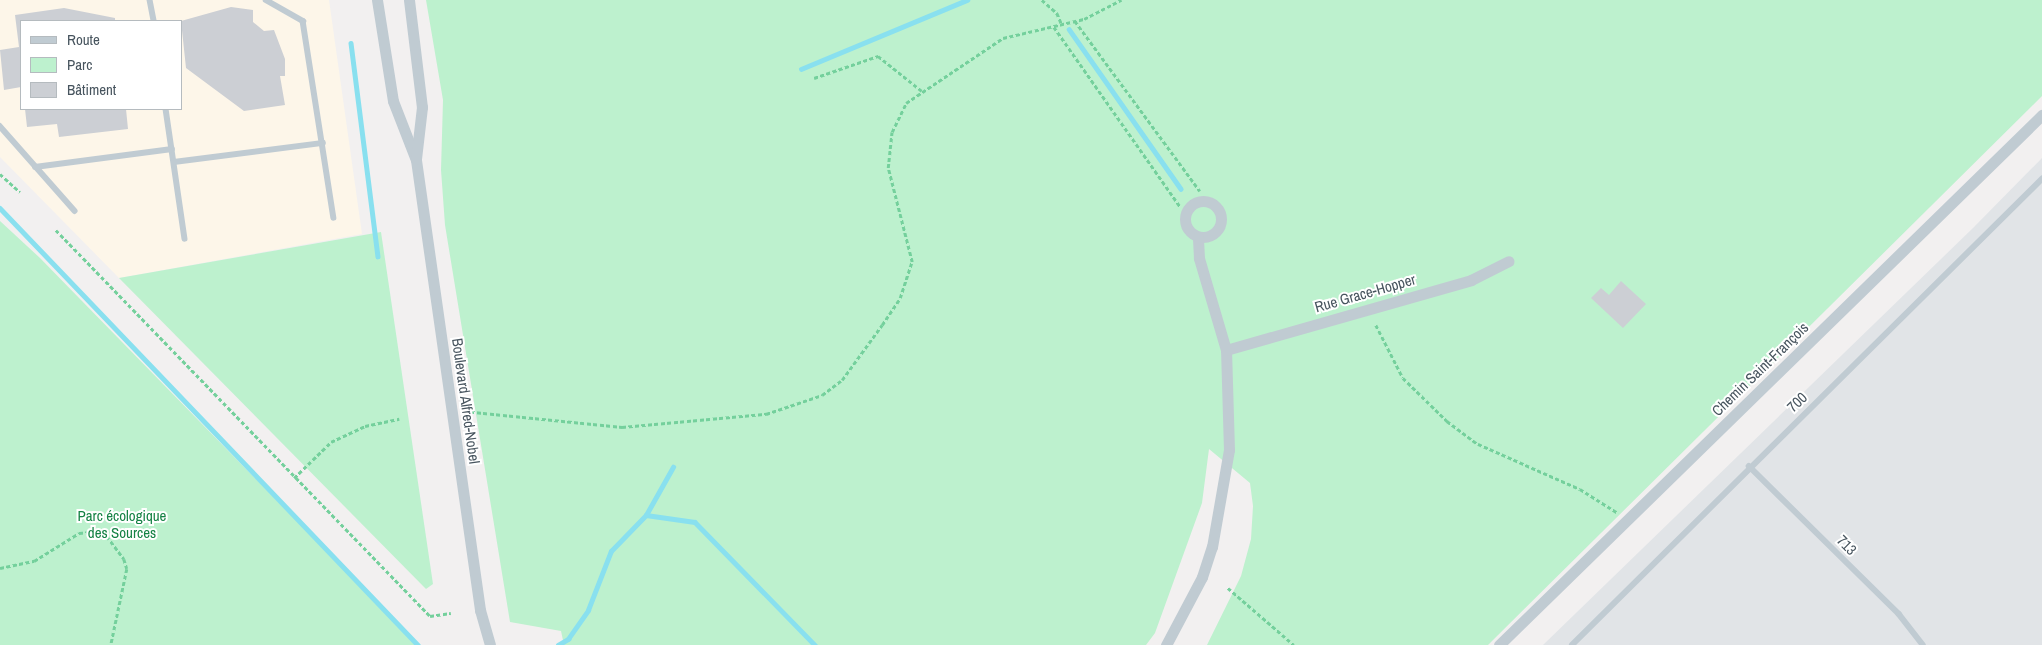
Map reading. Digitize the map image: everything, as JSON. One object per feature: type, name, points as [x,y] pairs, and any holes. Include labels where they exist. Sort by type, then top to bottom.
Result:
[{"type":"street","name":"Boulevard Alfred-Nobel","points":[[377,0],[393,101],[416,160],[480,610],[490,645]]},
{"type":"street","name":"Boulevard Alfred-Nobel","points":[[408,0],[422,107],[416,160]]},
{"type":"street","name":"Chemin Saint-François","points":[[1499,645],[2042,115]]},
{"type":"street","points":[[1166,645],[1202,577],[1223,498],[1230,406],[1226,350],[1199,258],[1198,237]]},
{"type":"street","name":"Rue Grace-Hopper","points":[[1226,350],[1471,280],[1509,260]]},
{"type":"lane","points":[[150,0],[154,20]]},
{"type":"lane","points":[[266,0],[303,21],[334,218]]},
{"type":"lane","points":[[166,110],[185,239]]},
{"type":"lane","points":[[0,126],[75,211]]},
{"type":"lane","points":[[174,162],[323,143]]},
{"type":"lane","points":[[35,167],[172,149]]},
{"type":"lane","name":"700","points":[[1572,645],[1749,466],[2042,179]]},
{"type":"lane","name":"713","points":[[1749,466],[1899,614],[1923,645]]},
{"type":"path","points":[[1042,0],[1057,13],[1062,25]]},
{"type":"path","points":[[452,410],[622,427],[766,414],[822,395],[842,380],[900,298],[912,262],[888,168],[892,132],[906,103],[1003,38],[1075,21],[1121,0]]},
{"type":"path","points":[[1075,21],[1200,191]]},
{"type":"path","points":[[1054,27],[1180,206]]},
{"type":"path","points":[[814,78],[878,56],[922,91]]},
{"type":"path","points":[[0,174],[20,192]]},
{"type":"path","points":[[56,230],[294,478],[430,616],[451,613]]},
{"type":"path","points":[[1376,325],[1386,348],[1403,378],[1420,396],[1478,444],[1580,489],[1627,520]]},
{"type":"path","points":[[294,478],[332,442],[365,426],[399,419]]},
{"type":"path","points":[[0,568],[34,560],[79,532],[103,531],[124,559],[127,570],[111,645]]},
{"type":"path","points":[[1228,588],[1294,645]]},
{"type":"shaded area","points":[[0,0],[329,0],[362,234],[119,278],[0,157]]},
{"type":"shaded area","points":[[2042,158],[2042,645],[1543,645],[1974,227]]},
{"type":"green space","points":[[426,0],[2042,0],[2042,96],[1488,645],[1207,645],[1241,576],[1251,539],[1253,506],[1250,483],[1209,449],[1202,503],[1155,633],[1146,645],[564,645],[561,631],[510,622],[445,225],[441,170],[443,100]]},
{"type":"green space","name":"Parc écologique des Sources","points":[[0,221],[40,258],[418,645],[0,645]]},
{"type":"green space","points":[[381,232],[433,584],[426,589],[119,278]]},
{"type":"building","points":[[231,7],[253,10],[253,22],[264,31],[274,30],[285,59],[285,76],[280,76],[285,105],[244,111],[186,68],[182,21]]},
{"type":"building","points":[[64,8],[115,18],[115,20],[20,20],[20,87],[4,90],[0,50],[19,47],[15,15]]},
{"type":"building","points":[[25,110],[126,110],[128,129],[59,137],[57,124],[27,127]]},
{"type":"building","points":[[1621,281],[1646,304],[1623,328],[1591,298],[1601,288],[1609,295]]},
{"type":"waterway","points":[[801,69],[967,0]]},
{"type":"waterway","points":[[1069,29],[1181,189]]},
{"type":"waterway","points":[[351,43],[378,256]]},
{"type":"waterway","points":[[0,208],[418,645]]},
{"type":"waterway","points":[[558,645],[568,639],[588,610],[611,551],[646,515],[673,467]]},
{"type":"waterway","points":[[646,515],[695,522],[815,645]]}]
